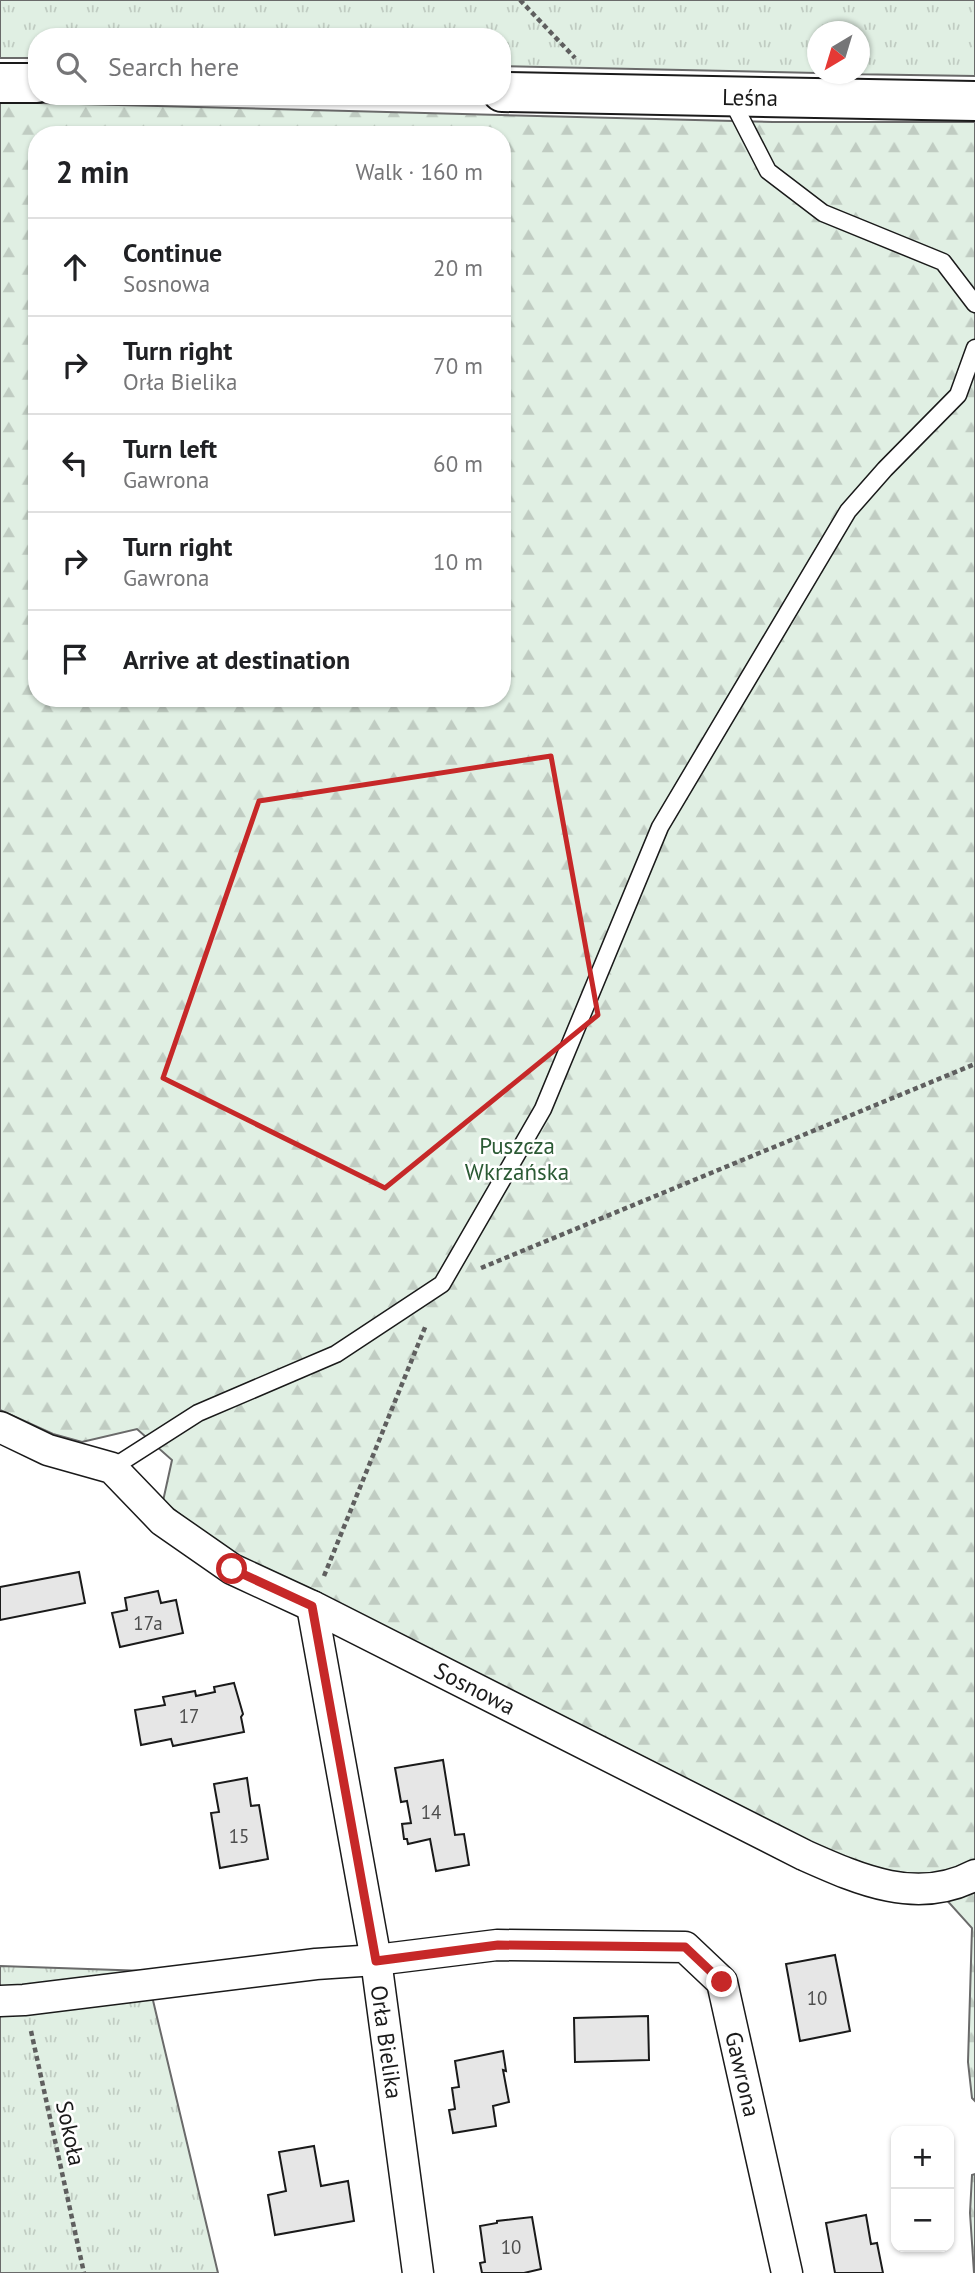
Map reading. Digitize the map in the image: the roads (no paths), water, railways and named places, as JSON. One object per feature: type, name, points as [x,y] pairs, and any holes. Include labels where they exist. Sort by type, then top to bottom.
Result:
[{"type":"street","points":[[0,83],[28,83]]},
{"type":"street","name":"Leśna","points":[[511,92],[975,101]]},
{"type":"street","points":[[0,1427],[48,1450],[112,1468]]},
{"type":"street","name":"Sosnowa","points":[[112,1468],[163,1521],[232,1569],[312,1606],[804,1855],[854,1877],[891,1888],[932,1888],[966,1880],[975,1875]]},
{"type":"street","name":"Orła Bielika","points":[[312,1606],[376,1961],[418,2273]]},
{"type":"street","name":"Gawrona","points":[[12,2001],[498,1945],[685,1947],[722,1982],[787,2273]]},
{"type":"lane","points":[[730,97],[768,171],[823,213],[943,262],[975,304]]},
{"type":"lane","points":[[112,1468],[198,1413],[336,1354],[442,1283],[543,1109],[660,827],[848,511],[958,395],[975,348]]},
{"type":"park label","name":"Puszcza Wkrzańska","points":[[517,1158]]}]
